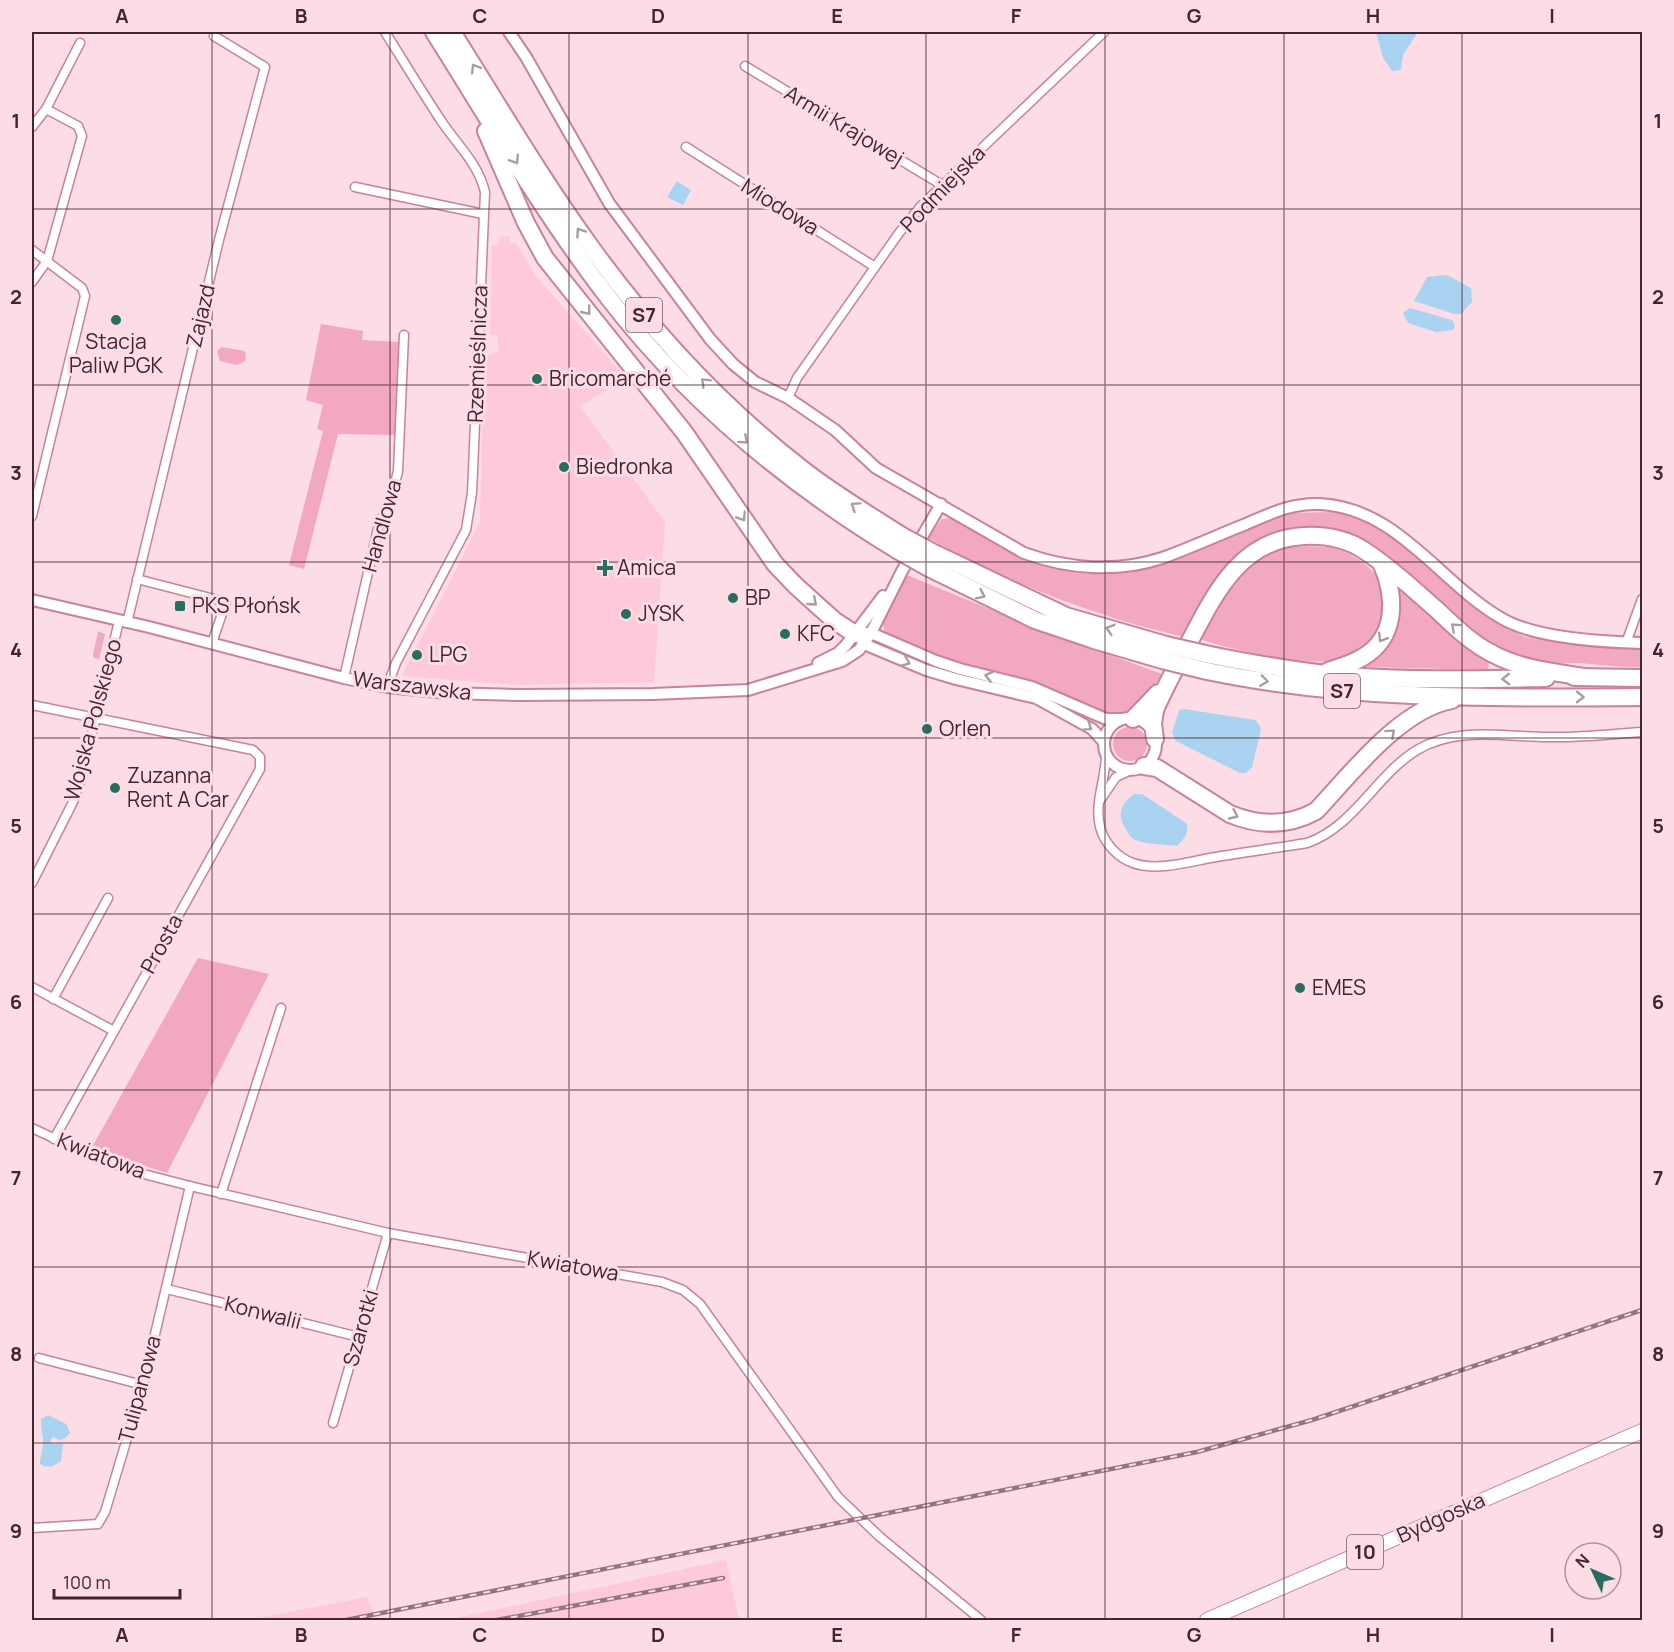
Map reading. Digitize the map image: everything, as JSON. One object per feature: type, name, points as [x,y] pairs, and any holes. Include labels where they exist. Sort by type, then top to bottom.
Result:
[{"type":"highway","name":"S7","points":[[434,32],[540,199],[609,298],[677,376],[762,456],[855,525],[900,544],[932,561],[1066,616],[1164,652],[1209,663],[1245,679],[1329,690],[1479,696],[1642,697]]},
{"type":"highway","name":"S7","points":[[452,32],[589,245],[662,336],[718,395],[771,444],[804,471],[849,502],[900,544]]},
{"type":"highway","points":[[461,75],[526,223],[545,258],[666,408],[775,564],[835,621],[863,637]]},
{"type":"highway","points":[[1155,740],[1153,724],[1155,711],[1167,684],[1222,584],[1235,568],[1255,551],[1268,544],[1297,536],[1325,536],[1353,544],[1408,584],[1464,635],[1492,654],[1524,667],[1586,677]]},
{"type":"highway","points":[[1322,673],[1364,657],[1381,642],[1391,619],[1392,606],[1390,584],[1381,563]]},
{"type":"highway","name":"S7","points":[[1209,663],[1251,663],[1348,676],[1448,680],[1642,678]]},
{"type":"highway","points":[[1128,719],[1146,708],[1167,684]]},
{"type":"highway","points":[[1137,768],[1157,768],[1241,819],[1276,824],[1289,822],[1302,819],[1316,811],[1387,736],[1409,719],[1443,702],[1479,696]]},
{"type":"main road","name":"Bydgoska","points":[[1207,1620],[1642,1431]]},
{"type":"street","name":"Rzemieślnicza","points":[[385,32],[440,120],[476,166],[485,192],[472,493],[466,530],[396,663],[387,687]]},
{"type":"street","points":[[509,32],[531,66],[609,203],[710,339],[733,364],[755,382],[788,398],[835,430],[876,468],[1024,552],[1047,561],[1093,567],[1117,567],[1161,558],[1288,506],[1320,504],[1342,507],[1373,518],[1397,533],[1487,609],[1512,625],[1546,634],[1642,643]]},
{"type":"street","name":"Podmiejska","points":[[788,398],[796,378],[916,211],[1104,32]]},
{"type":"street","name":"Zajazd","points":[[123,622],[137,579],[219,240],[265,67],[214,36]]},
{"type":"street","points":[[32,127],[46,109],[80,43]]},
{"type":"street","name":"Armii Krajowej","points":[[745,66],[942,185]]},
{"type":"street","points":[[32,282],[47,261],[82,136],[78,126],[46,109]]},
{"type":"street","name":"Miodowa","points":[[686,147],[875,267]]},
{"type":"street","points":[[355,187],[483,214]]},
{"type":"street","points":[[32,250],[82,288],[85,296],[36,479],[32,516]]},
{"type":"street","name":"Handlowa","points":[[344,678],[379,524],[392,500],[398,471],[404,335]]},
{"type":"street","name":"Warszawska","points":[[32,600],[387,687],[447,693],[518,695],[748,690],[800,674],[863,637],[941,504]]},
{"type":"street","points":[[137,579],[226,602],[212,643]]},
{"type":"street","points":[[1626,643],[1642,599]]},
{"type":"street","name":"Wojska Polskiego","points":[[32,883],[73,802],[123,622]]},
{"type":"street","points":[[863,637],[936,662],[1032,687],[1106,719],[1128,719],[1148,725],[1155,740],[1153,754],[1137,768],[1116,777],[1099,802]]},
{"type":"street","points":[[863,637],[918,667],[1036,698],[1092,729],[1104,742]]},
{"type":"street","points":[[32,705],[95,718]]},
{"type":"street","name":"Prosta","points":[[54,1139],[260,769],[260,757],[253,750],[95,718]]},
{"type":"street","points":[[1128,719],[1110,727],[1104,742],[1106,772],[1099,802],[1100,825],[1103,837],[1112,848],[1133,863],[1162,866],[1318,839],[1330,832],[1402,761],[1418,749],[1455,736],[1473,734],[1548,738],[1642,732]]},
{"type":"street","points":[[1106,754],[1116,766],[1137,768]]},
{"type":"street","points":[[53,999],[108,898]]},
{"type":"street","points":[[32,987],[114,1031]]},
{"type":"street","points":[[221,1194],[281,1008]]},
{"type":"street","name":"Kwiatowa","points":[[32,1128],[92,1156],[136,1172],[221,1194],[388,1233],[662,1282],[683,1290],[700,1304],[838,1497],[880,1537],[981,1620]]},
{"type":"street","name":"Tulipanowa","points":[[32,1528],[98,1524],[105,1512],[167,1289],[190,1186]]},
{"type":"street","name":"Szarotki","points":[[333,1423],[388,1233]]},
{"type":"street","name":"Konwalii","points":[[167,1289],[359,1337]]},
{"type":"street","points":[[39,1358],[142,1384]]},
{"type":"shaded area","points":[[509,236],[510,244],[516,242],[534,274],[626,378],[580,406],[665,522],[654,682],[516,685],[402,676],[480,522],[484,358],[499,350],[497,335],[490,335],[492,245],[498,245],[500,237]]},
{"type":"shaded area","points":[[321,324],[363,331],[362,340],[399,342],[396,435],[338,434],[304,569],[289,565],[323,431],[317,429],[323,405],[306,400]]},
{"type":"shaded area","points":[[222,347],[244,351],[245,361],[237,365],[220,361],[217,351]]},
{"type":"shaded area","points":[[1335,512],[1363,519],[1408,547],[1485,616],[1525,637],[1616,648],[1642,648],[1642,667],[1543,662],[1522,657],[1495,646],[1467,629],[1393,561],[1367,542],[1339,529],[1307,526],[1270,536],[1240,553],[1207,591],[1183,637],[1127,622],[1062,600],[1016,582],[928,538],[942,519],[952,518],[1001,548],[1038,565],[1076,572],[1107,574],[1154,567],[1288,513]]},
{"type":"shaded area","points":[[1291,546],[1321,547],[1342,551],[1362,562],[1380,581],[1383,607],[1381,622],[1379,629],[1365,647],[1345,659],[1328,662],[1270,656],[1198,638],[1228,590],[1247,568],[1269,552]]},
{"type":"shaded area","points":[[907,575],[1031,626],[1162,674],[1146,697],[1135,707],[1109,715],[959,665],[885,634],[882,620]]},
{"type":"shaded area","points":[[1403,586],[1485,658],[1489,663],[1488,670],[1367,667],[1389,641],[1393,632],[1398,612],[1398,589]]},
{"type":"shaded area","points":[[98,631],[105,634],[99,659],[94,658],[93,655]]},
{"type":"shaded area","points":[[1130,727],[1142,732],[1147,744],[1142,756],[1130,761],[1118,756],[1113,744],[1118,732]]},
{"type":"shaded area","points":[[198,958],[269,974],[167,1173],[91,1149]]},
{"type":"shaded area","points":[[726,1560],[739,1620],[447,1620],[555,1597]]},
{"type":"shaded area","points":[[367,1597],[376,1620],[248,1620]]},
{"type":"water","points":[[1376,32],[1418,32],[1403,55],[1401,70],[1392,71],[1383,58]]},
{"type":"water","points":[[677,181],[691,190],[683,205],[667,197]]},
{"type":"water","points":[[1447,275],[1471,288],[1472,302],[1461,314],[1454,314],[1414,301],[1427,277]]},
{"type":"water","points":[[1410,308],[1452,320],[1455,326],[1453,330],[1436,332],[1408,323],[1403,313]]},
{"type":"water","points":[[1179,710],[1255,720],[1261,730],[1252,767],[1246,773],[1240,773],[1176,741],[1172,733]]},
{"type":"water","points":[[1134,794],[1142,794],[1186,823],[1187,832],[1177,846],[1145,843],[1131,837],[1121,819],[1121,810]]},
{"type":"water","points":[[48,1415],[66,1424],[70,1433],[64,1439],[59,1440],[54,1437],[51,1439],[50,1442],[53,1444],[63,1443],[61,1461],[48,1467],[40,1464],[43,1442],[41,1419]]},
{"type":"railway","points":[[346,1620],[1197,1452],[1312,1420],[1642,1310]]},
{"type":"railway","points":[[497,1620],[723,1578]]},
{"type":"place","name":"Stacja Paliw PGK","points":[[116,320]]},
{"type":"place","name":"Bricomarché","points":[[537,379]]},
{"type":"place","name":"Biedronka","points":[[564,467]]},
{"type":"place","name":"Amica","points":[[605,568]]},
{"type":"place","name":"BP","points":[[733,598]]},
{"type":"place","name":"PKS Płońsk","points":[[180,606]]},
{"type":"place","name":"JYSK","points":[[626,614]]},
{"type":"place","name":"KFC","points":[[785,634]]},
{"type":"place","name":"LPG","points":[[417,655]]},
{"type":"place","name":"Orlen","points":[[927,729]]},
{"type":"place","name":"Zuzanna Rent A Car","points":[[115,788]]},
{"type":"place","name":"EMES","points":[[1300,988]]}]
